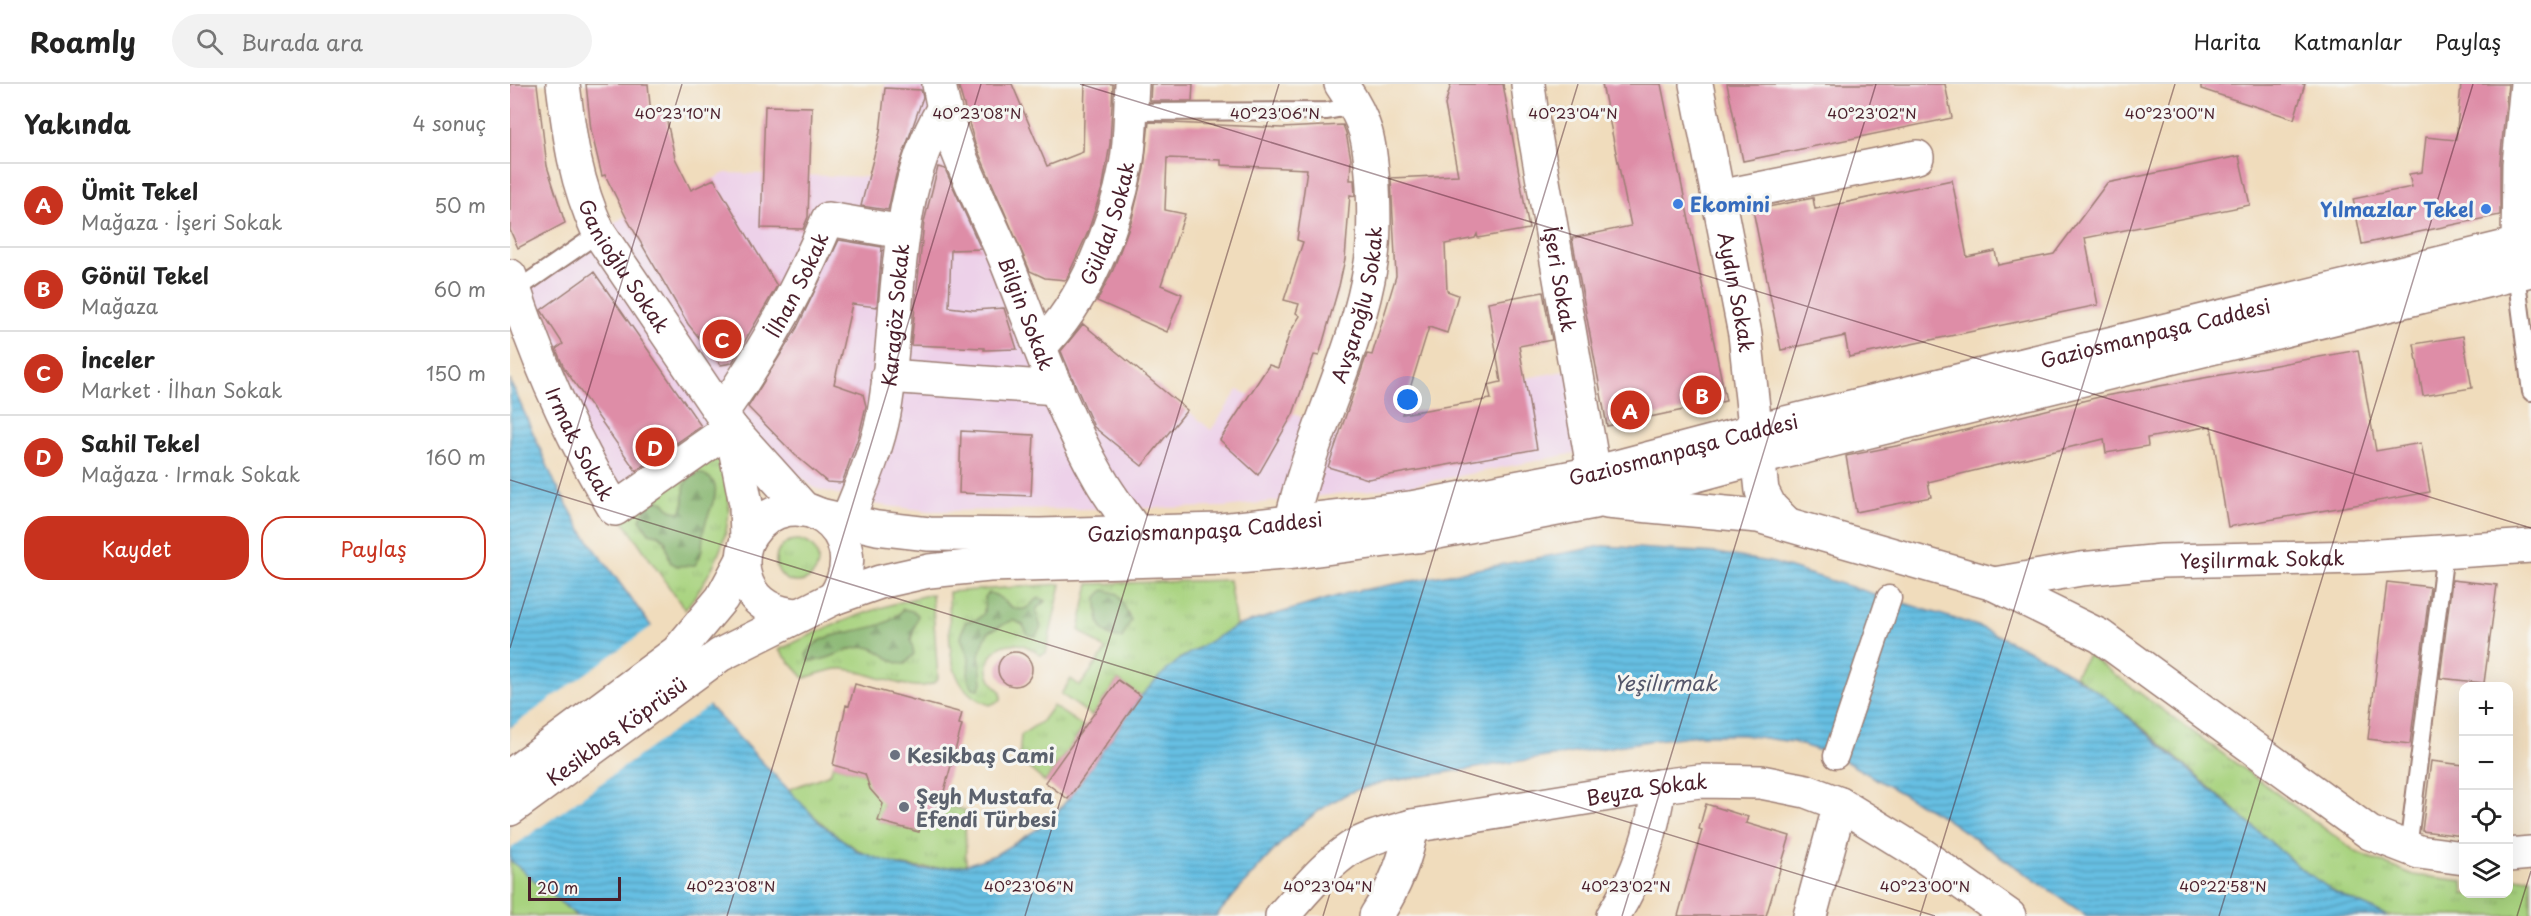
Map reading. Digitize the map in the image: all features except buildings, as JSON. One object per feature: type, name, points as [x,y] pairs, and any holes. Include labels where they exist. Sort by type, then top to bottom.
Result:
[{"type":"street","name":"Ganioğlu Sokak","points":[[563,84],[573,162],[583,198],[599,233],[726,420],[824,515]]},
{"type":"street","name":"İşeri Sokak","points":[[1528,84],[1597,487]]},
{"type":"street","name":"Aydın Sokak","points":[[1696,84],[1745,334],[1762,491],[1770,507],[1785,522]]},
{"type":"street","points":[[2524,257],[2519,164],[2527,84]]},
{"type":"street","name":"Avşaroğlu Sokak","points":[[1291,524],[1301,479],[1354,331],[1372,261],[1374,202],[1371,159],[1365,123],[1348,95]]},
{"type":"street","name":"Karagöz Sokak","points":[[824,515],[876,443],[888,376],[903,232],[923,149],[941,97]]},
{"type":"street","name":"Bilgin Sokak","points":[[941,97],[958,153],[1004,256],[1075,432],[1101,481],[1136,532]]},
{"type":"street","name":"Güldal Sokak","points":[[1040,346],[1053,334],[1071,306],[1106,235],[1126,167],[1131,98]]},
{"type":"street","points":[[1719,197],[1917,157]]},
{"type":"street","name":"İlhan Sokak","points":[[726,420],[789,308],[828,219],[903,232]]},
{"type":"street","name":"Gaziosmanpaşa Caddesi","points":[[834,598],[880,582],[930,571],[1040,562],[1225,558],[1295,552],[1417,536],[1758,444],[2524,257]]},
{"type":"street","name":"Irmak Sokak","points":[[512,284],[560,406],[591,470],[615,509],[726,420]]},
{"type":"street","points":[[888,376],[1057,388]]},
{"type":"street","name":"Ganioğlu Sokak","points":[[726,420],[746,504],[745,550]]},
{"type":"street","name":"Gaziosmanpaşa Caddesi","points":[[824,515],[929,534],[1221,530],[1291,524],[1597,487]]},
{"type":"street","points":[[1597,487],[1785,522],[1994,584],[2100,636],[2370,833],[2408,849],[2459,857]]},
{"type":"street","points":[[777,512],[824,515],[843,538],[848,553],[848,569],[843,585],[834,598],[720,655],[685,663],[722,598],[745,550],[765,519],[777,512]]},
{"type":"street","name":"Yeşilırmak Sokak","points":[[1994,584],[2081,569],[2162,561],[2364,557],[2531,546]]},
{"type":"street","points":[[745,550],[744,574],[749,588],[759,600],[784,614],[799,615]]},
{"type":"street","points":[[1836,756],[1889,598]]},
{"type":"street","name":"Kesikbaş Köprüsü","points":[[510,776],[685,663]]},
{"type":"street","name":"Kesikbaş Köprüsü","points":[[510,809],[685,663]]},
{"type":"street","name":"Beyza Sokak","points":[[1282,916],[1326,869],[1352,848],[1378,836],[1412,826],[1659,786],[1701,782],[1761,782],[1806,791],[1840,804],[1918,852],[2009,916]]},
{"type":"street","points":[[1613,916],[1642,861],[1653,829],[1659,786]]},
{"type":"street","points":[[1810,916],[1840,804]]},
{"type":"street","points":[[1376,916],[1400,874],[1412,826]]},
{"type":"street","points":[[2513,855],[2531,853]]},
{"type":"lane","points":[[1131,98],[1327,111],[1348,95]]},
{"type":"lane","points":[[512,284],[599,233]]},
{"type":"lane","points":[[2524,257],[2531,392]]},
{"type":"lane","points":[[2408,849],[2445,552]]},
{"type":"shaded area","points":[[885,84],[939,84],[1040,345],[1071,326],[1139,382],[1145,375],[1211,430],[1238,390],[1339,433],[1336,442],[1402,462],[1420,411],[1491,399],[1488,385],[1576,369],[1591,450],[1407,486],[1225,507],[930,511],[880,505],[814,488],[722,412],[615,509],[515,291],[625,216],[629,222],[725,173],[868,177],[880,132]]},
{"type":"green space","points":[[717,440],[726,477],[729,515],[717,558],[685,610],[615,509]]},
{"type":"green space","points":[[700,473],[709,477],[715,489],[715,496],[704,530],[702,551],[695,565],[677,566],[670,562],[665,540],[649,533],[640,519],[646,507],[658,500],[664,502],[672,511],[680,512],[687,481]]},
{"type":"green space","points":[[797,540],[812,546],[818,561],[812,576],[797,582],[782,576],[776,561],[782,546]]},
{"type":"green space","points":[[1229,580],[1236,626],[1181,658],[1141,696],[1118,680],[1092,716],[1061,694],[1071,679],[1080,686],[1106,650],[1079,630],[1089,584]]},
{"type":"green space","points":[[1061,584],[1046,653],[1040,655],[1027,647],[1014,644],[1003,646],[995,651],[989,660],[988,670],[991,681],[1001,692],[1001,700],[990,705],[974,697],[963,687],[952,659],[949,592]]},
{"type":"green space","points":[[1104,590],[1118,594],[1131,620],[1122,638],[1108,634],[1100,625],[1097,597]]},
{"type":"green space","points":[[989,593],[1018,609],[1026,608],[1040,598],[1046,601],[1038,607],[1036,613],[1041,627],[1036,636],[1028,635],[1023,625],[1013,620],[988,632],[979,654],[982,683],[979,689],[973,688],[968,679],[969,658],[961,638],[965,622],[978,619],[984,613],[985,597]]},
{"type":"green space","points":[[932,594],[938,679],[930,684],[908,685],[840,669],[804,678],[779,650],[854,617]]},
{"type":"green space","points":[[903,609],[918,615],[911,640],[914,654],[905,664],[895,662],[877,650],[866,647],[809,661],[806,655],[814,645],[838,634],[882,624],[894,618]]},
{"type":"green space","points":[[2088,655],[2358,853],[2413,875],[2459,881],[2459,898],[2513,898],[2513,879],[2531,877],[2531,916],[2388,916],[2336,893],[2299,867],[2144,729],[2075,675]]},
{"type":"green space","points":[[1053,706],[1084,727],[1045,782],[1019,760],[1021,735],[1042,721]]},
{"type":"green space","points":[[833,765],[870,775],[885,797],[879,821],[919,832],[924,814],[934,816],[938,803],[965,810],[966,865],[936,868],[910,867],[866,854],[847,843],[787,790],[830,774]]},
{"type":"green space","points":[[510,860],[572,912],[577,916],[510,916]]},
{"type":"water","name":"Yeşilırmak","points":[[510,380],[555,483],[582,531],[709,706],[820,823],[859,852],[901,866],[922,870],[966,865],[995,855],[1036,830],[1053,817],[1068,799],[1141,696],[1160,676],[1181,658],[1236,626],[1351,592],[1603,546],[1717,553],[1774,563],[1978,626],[2049,660],[2103,695],[2299,867],[2336,893],[2388,916],[2087,916],[1943,817],[1836,756],[1793,742],[1743,735],[1699,735],[1380,783],[1353,791],[1326,806],[1291,834],[1216,916],[577,916],[510,860]]},
{"type":"pier","points":[[655,624],[711,704],[510,849],[510,728]]},
{"type":"place","name":"Ekomini","points":[[1678,204]]},
{"type":"place","name":"Yılmazlar Tekel","points":[[2486,209]]},
{"type":"place","name":"İnceler","points":[[722,339]]},
{"type":"place","name":"Gönül Tekel","points":[[1702,395]]},
{"type":"place","name":"Ümit Tekel","points":[[1630,410]]},
{"type":"place","name":"Sahil Tekel","points":[[655,447]]},
{"type":"place","name":"Kesikbaş Cami","points":[[895,755]]},
{"type":"place","name":"Şeyh Mustafa Efendi Türbesi","points":[[904,807]]}]
